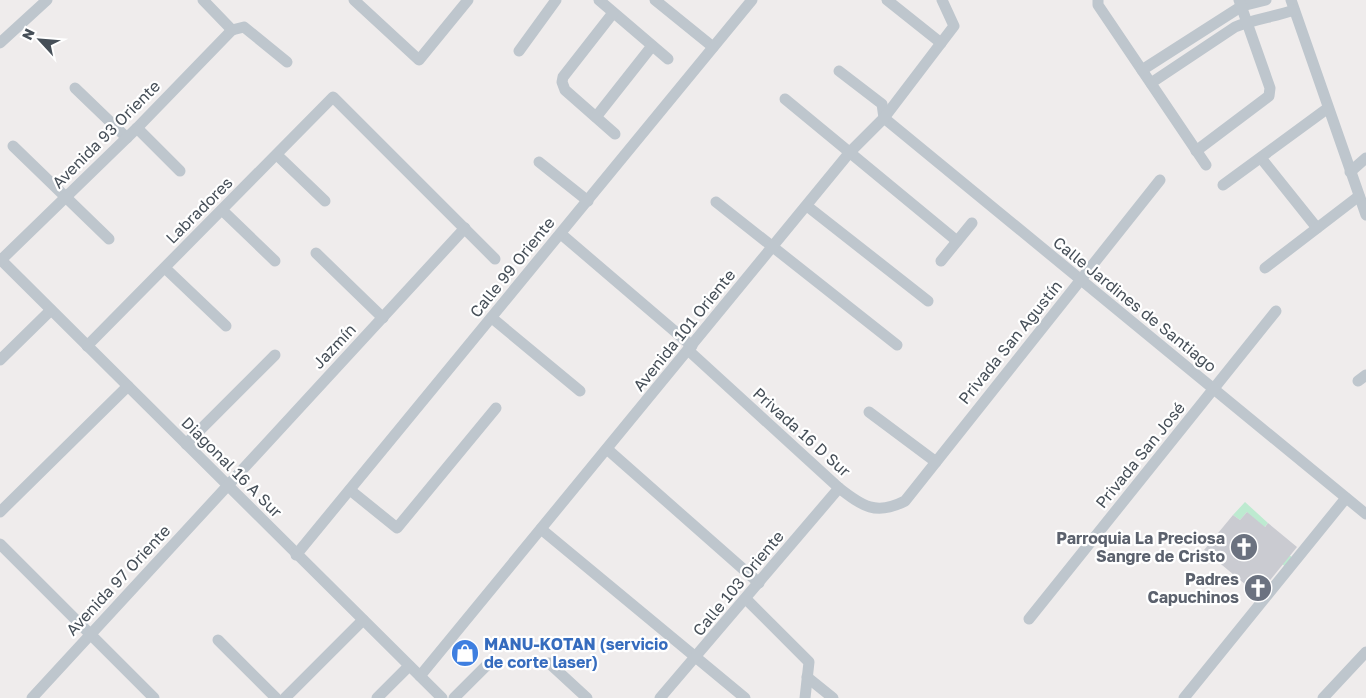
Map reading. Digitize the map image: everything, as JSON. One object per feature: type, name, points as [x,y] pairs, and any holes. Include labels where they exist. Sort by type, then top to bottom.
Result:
[{"type":"street","points":[[0,43],[47,0]]},
{"type":"street","points":[[203,0],[232,30],[244,27],[287,62]]},
{"type":"street","points":[[354,0],[419,60],[468,0]]},
{"type":"street","points":[[519,51],[556,0]]},
{"type":"street","points":[[598,0],[668,59]]},
{"type":"street","points":[[655,0],[713,47]]},
{"type":"street","name":"Calle 99 Oriente","points":[[296,554],[752,0]]},
{"type":"street","points":[[887,0],[941,43]]},
{"type":"street","name":"Avenida 101 Oriente","points":[[420,676],[850,152],[884,118],[954,26],[942,0]]},
{"type":"street","points":[[1098,0],[1098,5],[1206,165]]},
{"type":"street","points":[[1142,70],[1241,3],[1266,0]]},
{"type":"street","points":[[1196,151],[1269,96],[1270,88],[1241,3]]},
{"type":"street","points":[[1151,83],[1235,27],[1248,21],[1271,18],[1292,5],[1366,215]]},
{"type":"street","points":[[613,13],[563,77],[562,82],[565,90],[614,134]]},
{"type":"street","name":"Avenida 93 Oriente","points":[[0,260],[127,138],[232,30]]},
{"type":"street","points":[[596,117],[652,46]]},
{"type":"street","points":[[839,71],[882,104],[884,118]]},
{"type":"street","points":[[75,88],[127,138]]},
{"type":"street","name":"Labradores","points":[[88,346],[333,97],[465,228]]},
{"type":"street","points":[[785,99],[957,241]]},
{"type":"street","points":[[1223,185],[1328,108]]},
{"type":"street","name":"Calle Jardines de Santiago","points":[[884,118],[1366,514]]},
{"type":"street","points":[[137,128],[180,171]]},
{"type":"street","points":[[13,146],[109,240]]},
{"type":"street","points":[[277,155],[325,200]]},
{"type":"street","points":[[1261,158],[1317,228]]},
{"type":"street","points":[[1350,172],[1366,158]]},
{"type":"street","points":[[539,162],[588,201]]},
{"type":"street","name":"Privada San Agustín","points":[[905,501],[1160,180]]},
{"type":"street","points":[[1265,268],[1359,196]]},
{"type":"street","points":[[716,202],[897,345]]},
{"type":"street","points":[[806,206],[928,301]]},
{"type":"street","points":[[222,210],[275,261]]},
{"type":"street","points":[[942,261],[972,223]]},
{"type":"street","points":[[465,228],[495,259]]},
{"type":"street","name":"Jazmín","points":[[228,486],[465,228]]},
{"type":"street","name":"Privada 16 D Sur","points":[[561,234],[690,348],[839,488],[860,504],[873,508],[890,509],[905,501]]},
{"type":"street","points":[[316,253],[382,318]]},
{"type":"street","name":"Diagonal 16 A Sur","points":[[0,260],[442,698]]},
{"type":"street","points":[[165,268],[226,326]]},
{"type":"street","points":[[0,360],[51,310]]},
{"type":"street","name":"Privada San José","points":[[1029,619],[1276,310]]},
{"type":"street","points":[[492,318],[580,391]]},
{"type":"street","points":[[186,444],[275,355]]},
{"type":"street","points":[[0,512],[128,386]]},
{"type":"street","points":[[350,490],[397,528],[496,408]]},
{"type":"street","points":[[869,412],[936,462]]},
{"type":"street","points":[[607,449],[760,583]]},
{"type":"street","name":"Avenida 97 Oriente","points":[[32,698],[89,634],[228,486]]},
{"type":"street","name":"Calle 103 Oriente","points":[[660,698],[760,583],[839,488]]},
{"type":"street","points":[[1184,698],[1346,498]]},
{"type":"street","points":[[541,529],[745,698]]},
{"type":"street","points":[[0,544],[154,698]]},
{"type":"street","points":[[746,599],[809,662],[805,698]]},
{"type":"street","points":[[284,698],[363,620]]},
{"type":"street","points":[[218,640],[276,698]]},
{"type":"street","points":[[1324,698],[1366,652]]},
{"type":"street","points":[[549,663],[586,698]]},
{"type":"street","points":[[454,698],[488,664]]},
{"type":"street","points":[[377,698],[409,666]]},
{"type":"street","points":[[807,678],[832,698]]},
{"type":"green space","points":[[1245,502],[1268,523],[1261,531],[1294,559],[1287,568],[1277,560],[1247,512],[1240,520],[1233,515]]},
{"type":"building","points":[[1247,512],[1265,527],[1268,523],[1297,547],[1258,595],[1204,550],[1233,515],[1240,520]]},
{"type":"place","name":"Parroquia La Preciosa Sangre de Cristo","points":[[1244,547]]},
{"type":"place","name":"Padres Capuchinos","points":[[1258,588]]},
{"type":"place","name":"MANU-KOTAN (servicio de corte laser)","points":[[465,653]]}]
